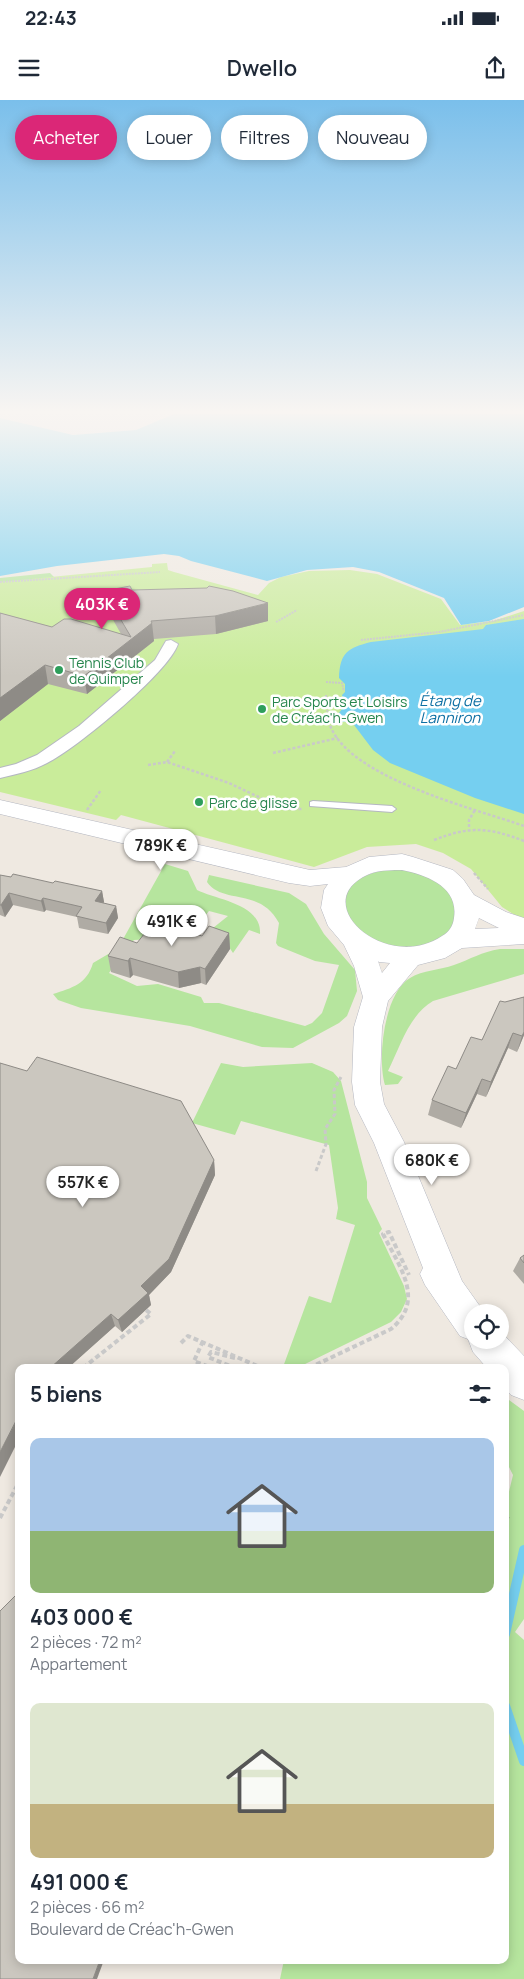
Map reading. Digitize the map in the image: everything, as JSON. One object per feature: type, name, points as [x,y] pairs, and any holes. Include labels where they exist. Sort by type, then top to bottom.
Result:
[{"type":"street","points":[[0,773],[39,762],[72,740],[160,663],[171,644]]},
{"type":"street","points":[[0,807],[289,875],[310,878],[350,874],[367,866],[382,863],[402,862],[420,865],[444,876],[462,892],[467,901],[469,914],[466,926],[457,939],[438,950],[411,957],[382,952],[355,940],[343,931],[336,921],[332,903],[337,887],[350,874]]},
{"type":"street","points":[[0,814],[283,880],[308,889],[332,903]]},
{"type":"street","points":[[467,901],[497,918],[524,927]]},
{"type":"street","points":[[457,939],[524,935]]},
{"type":"street","points":[[355,940],[367,966],[376,997]]},
{"type":"street","points":[[411,957],[376,997],[368,1027],[365,1051],[366,1082],[375,1146],[395,1201],[420,1248],[464,1312]]},
{"type":"street","points":[[493,1349],[507,1364]]},
{"type":"street","points":[[509,1366],[524,1382]]},
{"type":"lane","points":[[313,804],[392,809]]},
{"type":"path","points":[[0,582],[160,572]]},
{"type":"path","points":[[276,622],[297,610]]},
{"type":"path","points":[[361,640],[430,633],[485,624],[524,615]]},
{"type":"path","points":[[326,682],[342,683],[344,691]]},
{"type":"path","points":[[326,695],[324,713],[338,738],[350,751],[377,772],[421,792],[524,826]]},
{"type":"path","points":[[273,752],[338,738]]},
{"type":"path","points":[[167,762],[175,751]]},
{"type":"path","points":[[148,765],[167,762],[229,784],[284,809],[303,809]]},
{"type":"path","points":[[84,815],[98,797],[100,790]]},
{"type":"path","points":[[470,827],[469,820],[475,810]]},
{"type":"path","points":[[434,840],[470,827],[497,831],[524,841]]},
{"type":"path","points":[[316,1171],[326,1144],[325,1129],[335,1114],[334,1090],[340,1077]]},
{"type":"path","points":[[317,1364],[391,1329],[402,1321],[407,1313],[410,1296],[407,1285],[383,1234],[389,1232],[413,1282]]},
{"type":"path","points":[[87,1364],[151,1314],[146,1310]]},
{"type":"path","points":[[181,1343],[188,1336],[224,1349],[238,1358]]},
{"type":"path","points":[[202,1364],[194,1361],[203,1341]]},
{"type":"path","points":[[225,1364],[208,1357],[211,1352],[238,1358],[252,1364]]},
{"type":"path","points":[[0,1518],[15,1490]]},
{"type":"green space","name":"Parc Sports et Loisirs de Créac'h-Gwen","points":[[167,563],[168,570],[258,595],[269,583],[281,577],[309,571],[350,570],[377,574],[441,599],[460,625],[493,621],[524,611],[524,921],[502,907],[471,869],[443,853],[416,844],[367,847],[314,867],[121,815],[116,820],[0,792],[0,582],[152,567],[152,564]]},
{"type":"green space","points":[[50,573],[55,578],[0,595],[0,578]]},
{"type":"green space","points":[[165,864],[188,871],[197,890],[237,904],[246,910],[254,916],[259,924],[260,934],[249,930],[233,953],[227,944],[208,932],[228,916],[209,911],[194,929],[180,927],[170,938],[134,940],[123,952],[109,973],[137,986],[158,984],[201,997],[204,1003],[219,1003],[305,1026],[312,1023],[322,1013],[339,965],[315,961],[278,946],[276,943],[279,923],[271,912],[252,900],[222,893],[214,889],[207,882],[209,875],[289,893],[306,904],[324,934],[355,970],[357,991],[347,1016],[339,1023],[293,1048],[262,1047],[190,1026],[81,1008],[58,1000],[53,994],[78,984],[87,976],[93,963],[110,953],[122,941]]},
{"type":"green space","points":[[390,869],[406,870],[430,876],[450,890],[458,917],[448,934],[437,941],[409,947],[379,942],[366,937],[355,928],[346,915],[348,891],[353,884],[366,875]]},
{"type":"green space","points":[[500,949],[524,949],[524,974],[433,1001],[425,1007],[411,1023],[388,1071],[403,1077],[398,1084],[385,1085],[382,1059],[385,1027],[394,997],[401,986],[410,978],[420,973],[449,967]]},
{"type":"green space","points":[[221,1063],[243,1067],[312,1063],[333,1072],[341,1081],[367,1182],[367,1198],[382,1229],[379,1233],[404,1286],[407,1299],[401,1312],[391,1322],[305,1364],[284,1364],[309,1296],[331,1303],[355,1225],[336,1219],[338,1208],[329,1145],[241,1121],[235,1135],[192,1123]]},
{"type":"green space","points":[[509,1400],[524,1411],[524,1619],[515,1632],[524,1640],[524,1979],[280,1979],[283,1964],[509,1964],[509,1492],[513,1475],[509,1467]]},
{"type":"water","points":[[0,502],[524,502],[524,607],[489,621],[461,625],[444,598],[379,572],[353,567],[307,570],[267,581],[191,561],[179,556],[164,554],[57,566],[0,576]]},
{"type":"water","name":"Étang de Lanniron","points":[[524,619],[524,814],[475,798],[390,763],[373,750],[351,721],[340,722],[331,718],[331,715],[339,713],[345,705],[342,695],[345,692],[345,684],[339,678],[341,662],[347,652],[356,646],[371,642],[483,629],[486,625]]},
{"type":"building","points":[[130,586],[132,590],[207,588],[209,586],[233,591],[268,603],[215,616],[151,621],[152,623],[84,676],[45,665],[0,698],[0,613],[52,627],[64,619],[71,619],[131,637],[104,591]]},
{"type":"building","points":[[13,874],[102,891],[95,901],[116,906],[106,923],[76,916],[82,907],[43,898],[41,901],[9,893],[0,905],[0,875],[11,877]]},
{"type":"building","points":[[155,920],[202,936],[209,926],[229,933],[205,969],[200,967],[178,972],[130,958],[128,961],[108,956],[120,937],[137,943]]},
{"type":"building","points":[[524,997],[524,1032],[522,1036],[513,1033],[491,1082],[482,1079],[466,1113],[432,1100],[448,1066],[456,1069],[471,1037],[482,1040],[500,1001],[505,1002]]},
{"type":"building","points":[[37,1057],[181,1101],[214,1160],[169,1259],[141,1286],[148,1293],[118,1320],[111,1314],[55,1364],[15,1364],[15,1423],[0,1452],[0,1063],[27,1071]]},
{"type":"building","points":[[524,1255],[524,1263],[520,1258]]},
{"type":"building","points":[[15,1596],[15,1964],[99,1964],[93,1979],[0,1979],[0,1611]]},
{"type":"waterway","points":[[509,1616],[524,1550]]},
{"type":"waterway","points":[[509,1718],[524,1761]]},
{"type":"place","name":"Tennis Club de Quimper","points":[[59,670]]},
{"type":"place","name":"Parc Sports et Loisirs de Créac'h-Gwen","points":[[262,709]]},
{"type":"place","name":"Parc de glisse","points":[[199,802]]}]
